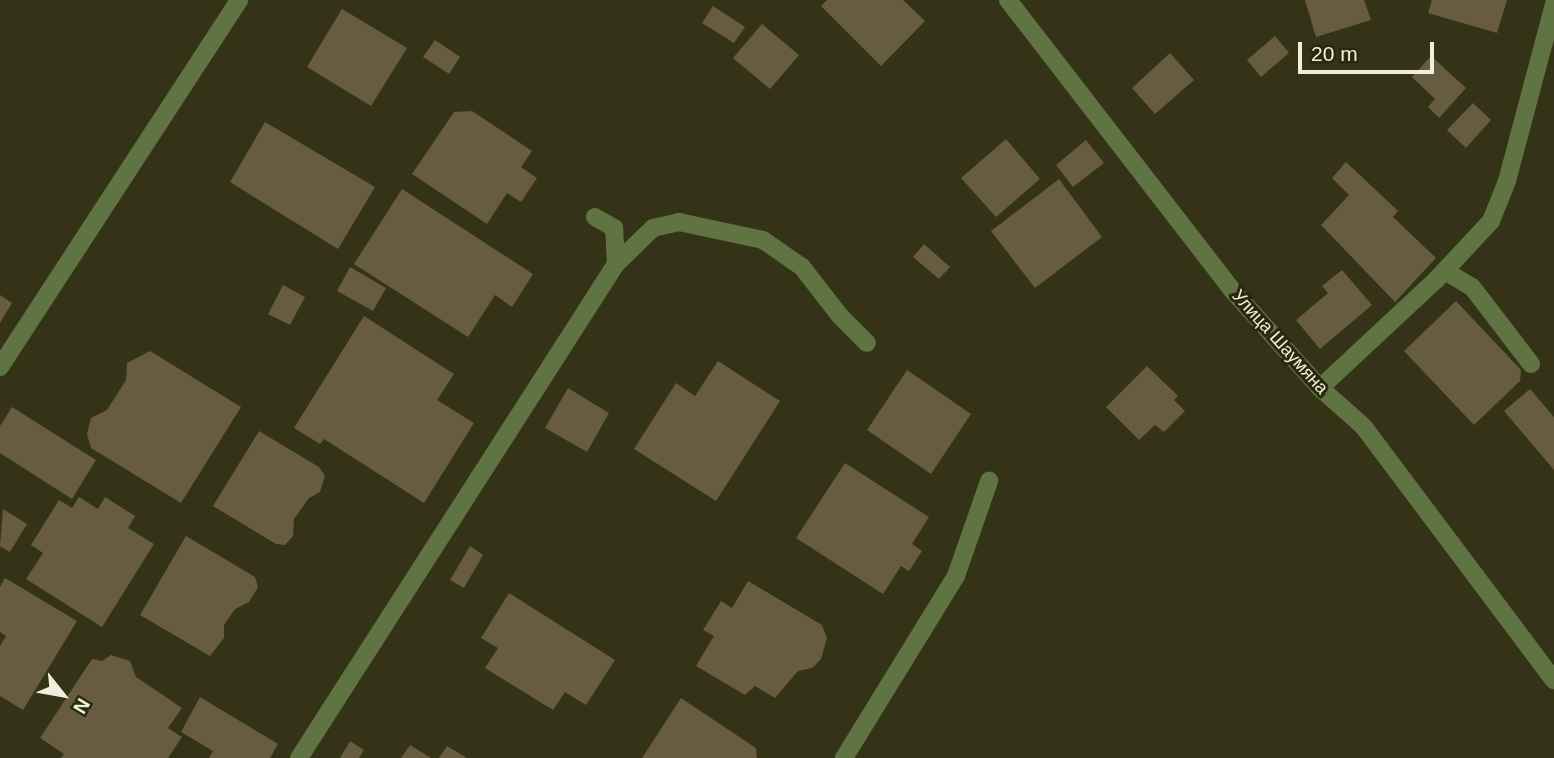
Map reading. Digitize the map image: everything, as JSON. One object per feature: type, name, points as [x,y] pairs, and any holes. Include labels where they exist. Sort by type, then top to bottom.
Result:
[{"type":"street","points":[[0,367],[239,0]]},
{"type":"street","name":"Улица Шаумяна","points":[[1008,0],[1231,289],[1320,388],[1363,426],[1554,680]]},
{"type":"street","points":[[1320,388],[1445,271],[1495,211],[1554,4]]},
{"type":"street","points":[[596,217],[614,228],[616,264]]},
{"type":"street","points":[[299,758],[616,264],[653,228],[679,222],[763,240],[802,267],[840,317],[867,343]]},
{"type":"street","points":[[1445,271],[1472,287],[1531,364]]},
{"type":"street","points":[[844,758],[956,576],[989,481]]},
{"type":"building","points":[[827,0],[903,0],[925,21],[881,66],[821,6]]},
{"type":"building","points":[[1305,0],[1364,0],[1371,20],[1316,37]]},
{"type":"building","points":[[1432,0],[1507,0],[1497,33],[1428,13]]},
{"type":"building","points":[[713,6],[745,27],[734,43],[702,23]]},
{"type":"building","points":[[342,9],[407,48],[371,106],[307,67]]},
{"type":"building","points":[[762,24],[799,55],[770,89],[733,58]]},
{"type":"building","points":[[1275,36],[1289,53],[1261,77],[1247,60]]},
{"type":"building","points":[[435,40],[460,57],[449,74],[423,57]]},
{"type":"building","points":[[1170,53],[1194,80],[1155,114],[1132,88]]},
{"type":"building","points":[[1431,56],[1466,88],[1439,118],[1428,107],[1435,99],[1412,77]]},
{"type":"building","points":[[1473,103],[1491,120],[1466,148],[1447,130]]},
{"type":"building","points":[[472,111],[532,151],[521,167],[537,178],[521,202],[507,193],[487,224],[412,174],[454,112]]},
{"type":"building","points":[[265,122],[375,187],[338,249],[230,182]]},
{"type":"building","points":[[1006,139],[1040,179],[996,217],[961,178]]},
{"type":"building","points":[[1086,140],[1104,163],[1073,187],[1056,165]]},
{"type":"building","points":[[1346,162],[1398,211],[1393,217],[1436,258],[1395,302],[1321,225],[1349,195],[1332,178]]},
{"type":"building","points":[[1059,179],[1102,237],[1035,288],[991,231]]},
{"type":"building","points":[[402,189],[533,274],[512,307],[495,295],[468,337],[354,264]]},
{"type":"building","points":[[924,244],[950,267],[939,279],[913,257]]},
{"type":"building","points":[[350,267],[386,288],[373,311],[337,291]]},
{"type":"building","points":[[1342,270],[1372,305],[1320,349],[1296,320],[1328,293],[1322,286]]},
{"type":"building","points":[[283,285],[305,297],[290,325],[268,314]]},
{"type":"building","points":[[0,295],[12,303],[0,323]]},
{"type":"building","points":[[1456,301],[1521,370],[1520,381],[1474,425],[1404,351]]},
{"type":"building","points":[[364,316],[454,374],[437,400],[474,423],[424,503],[324,439],[320,444],[294,428]]},
{"type":"building","points":[[150,351],[241,407],[181,503],[91,448],[87,434],[91,418],[107,410],[126,380],[127,363]]},
{"type":"building","points":[[718,361],[780,401],[716,501],[634,449],[676,383],[695,396]]},
{"type":"building","points":[[1147,366],[1178,396],[1174,400],[1185,411],[1164,432],[1155,425],[1139,440],[1106,407]]},
{"type":"building","points":[[907,370],[971,414],[931,474],[867,430]]},
{"type":"building","points":[[568,388],[609,413],[587,452],[545,428]]},
{"type":"building","points":[[1530,389],[1554,417],[1554,470],[1504,411]]},
{"type":"building","points":[[12,407],[96,460],[72,499],[0,453],[0,426]]},
{"type":"building","points":[[259,431],[319,467],[325,476],[320,492],[309,498],[294,519],[293,536],[285,545],[276,544],[213,506]]},
{"type":"building","points":[[845,463],[929,517],[912,544],[922,551],[909,571],[901,566],[883,594],[796,538]]},
{"type":"building","points":[[79,497],[98,509],[105,497],[135,516],[128,528],[154,544],[102,627],[26,579],[43,553],[31,545],[59,500],[72,508]]},
{"type":"building","points":[[3,509],[27,524],[10,552],[0,546]]},
{"type":"building","points":[[186,536],[255,577],[258,587],[249,602],[235,609],[224,625],[224,638],[210,656],[140,615]]},
{"type":"building","points":[[470,546],[483,555],[464,588],[450,580]]},
{"type":"building","points":[[5,578],[77,621],[23,710],[0,696],[0,646],[6,636],[0,632],[0,587]]},
{"type":"building","points":[[748,581],[822,625],[827,638],[821,659],[812,668],[798,671],[775,698],[755,686],[745,695],[696,666],[714,636],[703,630],[721,601],[732,608]]},
{"type":"building","points":[[509,593],[615,660],[586,705],[565,692],[553,710],[485,668],[498,648],[481,638]]},
{"type":"building","points":[[111,655],[130,661],[136,677],[182,708],[168,728],[182,737],[168,758],[61,758],[64,754],[40,738],[92,659],[102,661]]},
{"type":"building","points":[[200,697],[278,744],[270,758],[209,758],[213,751],[181,732]]},
{"type":"building","points":[[681,698],[756,748],[757,758],[642,758]]},
{"type":"building","points":[[350,741],[364,750],[359,758],[340,758]]},
{"type":"building","points":[[410,745],[431,758],[401,758]]},
{"type":"building","points":[[447,746],[467,758],[439,758]]}]
